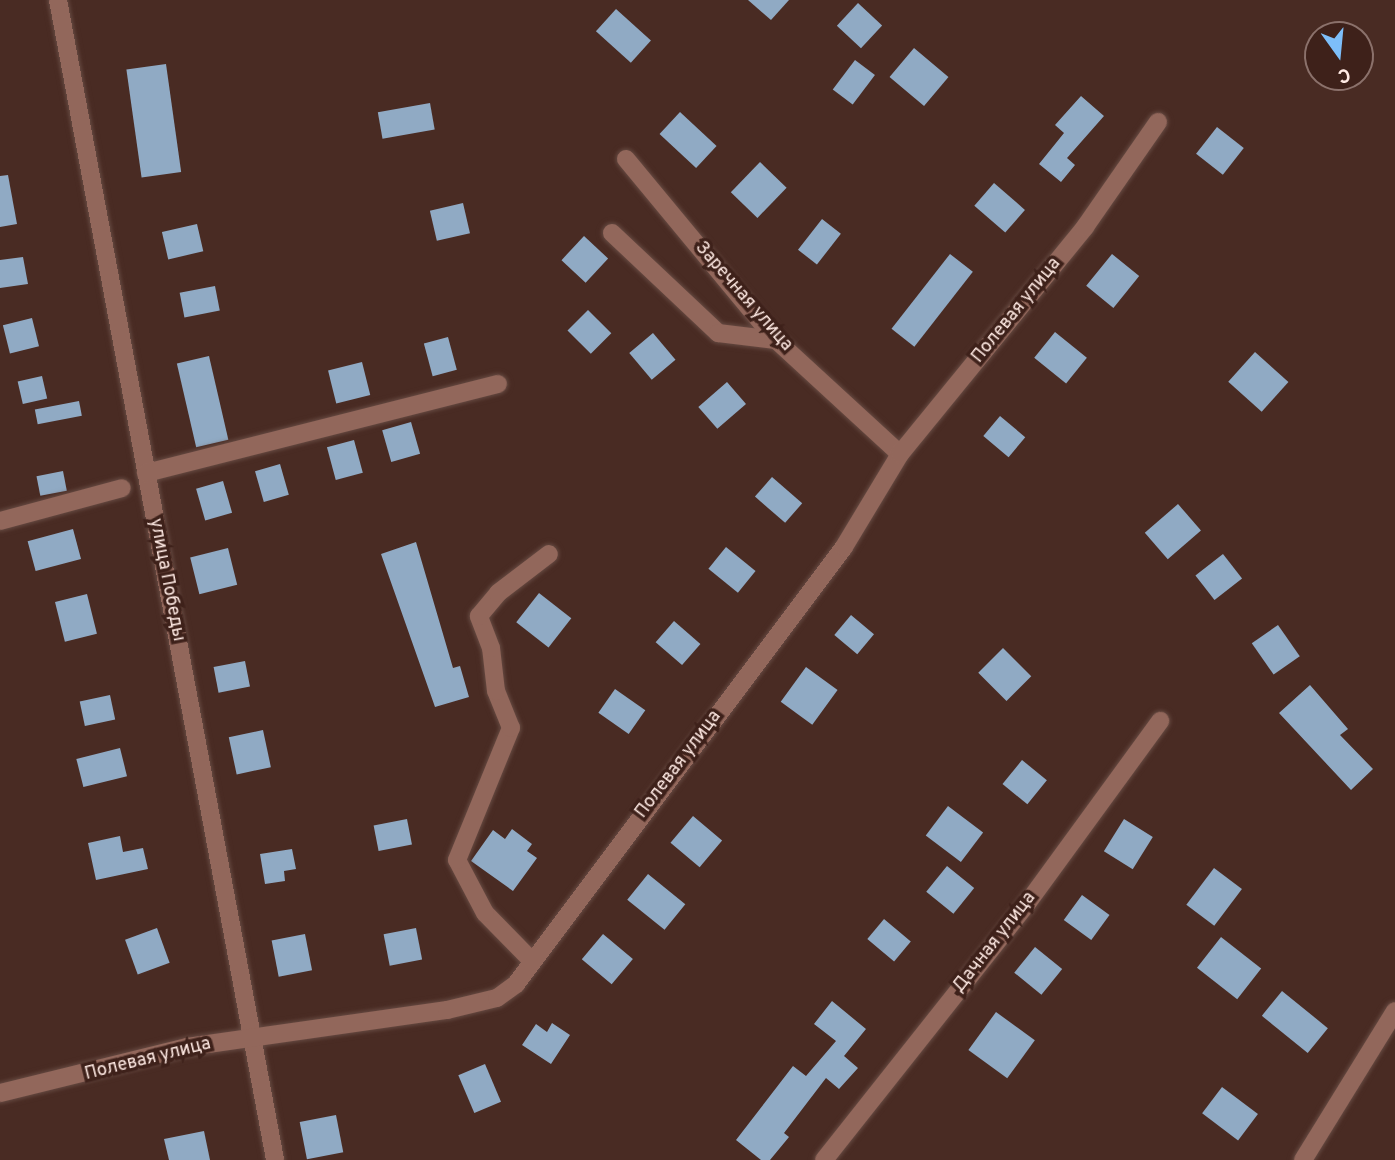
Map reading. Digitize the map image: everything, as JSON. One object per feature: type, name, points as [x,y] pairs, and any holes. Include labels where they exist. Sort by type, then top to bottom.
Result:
[{"type":"street","name":"улица Победы","points":[[58,0],[275,1160]]},
{"type":"street","name":"Полевая улица","points":[[0,1093],[187,1047],[497,998],[532,961],[844,547],[900,454],[1085,227],[1158,122]]},
{"type":"street","name":"Заречная улица","points":[[626,159],[776,340],[900,454]]},
{"type":"street","points":[[612,233],[718,333],[776,340]]},
{"type":"street","points":[[146,473],[498,384]]},
{"type":"street","points":[[0,521],[122,488]]},
{"type":"street","points":[[532,961],[485,914],[457,860],[511,728],[496,691],[491,648],[479,616],[498,593],[549,554]]},
{"type":"street","name":"Дачная улица","points":[[824,1160],[1026,905],[1160,721]]},
{"type":"street","points":[[1303,1160],[1395,1011]]},
{"type":"building","points":[[748,0],[789,0],[771,20]]},
{"type":"building","points":[[858,3],[882,26],[861,48],[837,26]]},
{"type":"building","points":[[616,9],[651,40],[631,63],[596,31]]},
{"type":"building","points":[[914,48],[948,77],[924,106],[890,77]]},
{"type":"building","points":[[855,60],[875,75],[853,105],[833,90]]},
{"type":"building","points":[[166,64],[181,172],[142,178],[126,70]]},
{"type":"building","points":[[1081,96],[1104,116],[1067,158],[1075,165],[1061,182],[1039,164],[1064,133],[1055,125]]},
{"type":"building","points":[[430,103],[435,130],[382,139],[378,112]]},
{"type":"building","points":[[680,112],[717,146],[696,168],[660,134]]},
{"type":"building","points":[[1217,127],[1244,148],[1223,175],[1196,154]]},
{"type":"building","points":[[760,162],[787,188],[757,218],[731,192]]},
{"type":"building","points":[[8,175],[17,224],[0,227],[0,176]]},
{"type":"building","points":[[994,183],[1025,210],[1005,233],[974,206]]},
{"type":"building","points":[[463,203],[470,233],[437,241],[430,211]]},
{"type":"building","points":[[822,219],[841,234],[817,265],[798,250]]},
{"type":"building","points":[[197,224],[203,251],[168,259],[162,232]]},
{"type":"building","points":[[584,236],[608,259],[586,283],[561,260]]},
{"type":"building","points":[[950,254],[973,272],[914,347],[892,329]]},
{"type":"building","points":[[1112,254],[1139,276],[1113,308],[1086,286]]},
{"type":"building","points":[[23,257],[28,284],[0,288],[0,260]]},
{"type":"building","points":[[215,286],[220,311],[184,317],[180,293]]},
{"type":"building","points":[[588,310],[611,333],[591,354],[567,331]]},
{"type":"building","points":[[32,318],[39,346],[10,353],[3,325]]},
{"type":"building","points":[[1055,332],[1087,358],[1066,383],[1034,358]]},
{"type":"building","points":[[653,333],[675,360],[652,380],[629,353]]},
{"type":"building","points":[[448,337],[457,370],[433,376],[424,343]]},
{"type":"building","points":[[1255,352],[1288,382],[1262,412],[1228,382]]},
{"type":"building","points":[[209,356],[228,440],[196,447],[177,363]]},
{"type":"building","points":[[362,362],[370,395],[336,403],[328,370]]},
{"type":"building","points":[[42,376],[47,398],[23,404],[18,382]]},
{"type":"building","points":[[727,382],[746,404],[717,429],[698,407]]},
{"type":"building","points":[[79,401],[82,416],[38,424],[35,410]]},
{"type":"building","points":[[1000,416],[1025,437],[1009,457],[983,436]]},
{"type":"building","points":[[411,422],[420,454],[391,462],[382,430]]},
{"type":"building","points":[[354,440],[363,473],[336,480],[327,447]]},
{"type":"building","points":[[280,464],[289,495],[264,502],[255,471]]},
{"type":"building","points":[[63,471],[67,491],[40,496],[36,476]]},
{"type":"building","points":[[772,477],[802,503],[785,523],[755,497]]},
{"type":"building","points":[[223,481],[232,513],[205,520],[196,489]]},
{"type":"building","points":[[1178,504],[1201,530],[1168,559],[1145,533]]},
{"type":"building","points":[[73,529],[81,559],[36,571],[28,541]]},
{"type":"building","points":[[416,542],[453,668],[460,666],[469,697],[435,707],[381,554]]},
{"type":"building","points":[[726,547],[756,571],[738,593],[708,569]]},
{"type":"building","points":[[228,548],[237,585],[199,594],[190,557]]},
{"type":"building","points":[[1223,554],[1242,578],[1215,600],[1195,576]]},
{"type":"building","points":[[539,593],[571,618],[549,647],[516,622]]},
{"type":"building","points":[[87,594],[97,634],[65,642],[55,602]]},
{"type":"building","points":[[851,615],[874,634],[857,654],[834,635]]},
{"type":"building","points":[[674,621],[700,644],[682,665],[656,642]]},
{"type":"building","points":[[1278,625],[1300,656],[1274,674],[1252,643]]},
{"type":"building","points":[[1003,648],[1031,676],[1007,701],[978,673]]},
{"type":"building","points":[[245,661],[250,687],[219,693],[214,667]]},
{"type":"building","points":[[806,667],[838,690],[812,725],[781,702]]},
{"type":"building","points":[[1310,685],[1348,729],[1340,735],[1373,769],[1351,790],[1279,713]]},
{"type":"building","points":[[615,689],[645,710],[629,734],[598,713]]},
{"type":"building","points":[[110,695],[115,719],[85,726],[80,701]]},
{"type":"building","points":[[263,730],[271,767],[237,774],[229,737]]},
{"type":"building","points":[[120,748],[127,776],[83,787],[76,759]]},
{"type":"building","points":[[1022,760],[1047,780],[1027,804],[1002,784]]},
{"type":"building","points":[[948,806],[983,832],[961,862],[926,836]]},
{"type":"building","points":[[693,816],[722,840],[700,867],[671,843]]},
{"type":"building","points":[[407,819],[412,845],[379,851],[374,825]]},
{"type":"building","points":[[1124,819],[1153,837],[1133,869],[1104,851]]},
{"type":"building","points":[[512,829],[532,844],[527,851],[537,858],[513,891],[471,861],[493,830],[505,839]]},
{"type":"building","points":[[120,836],[123,852],[143,848],[148,869],[96,880],[88,843]]},
{"type":"building","points":[[292,849],[296,869],[284,871],[285,881],[265,884],[260,854]]},
{"type":"building","points":[[947,866],[974,888],[953,914],[926,892]]},
{"type":"building","points":[[1214,868],[1242,889],[1214,926],[1186,905]]},
{"type":"building","points":[[648,874],[685,904],[665,930],[627,900]]},
{"type":"building","points":[[1082,895],[1110,915],[1091,940],[1064,920]]},
{"type":"building","points":[[884,919],[911,941],[894,961],[867,939]]},
{"type":"building","points":[[157,928],[170,963],[138,974],[125,940]]},
{"type":"building","points":[[416,928],[422,959],[390,966],[384,934]]},
{"type":"building","points":[[305,934],[312,970],[279,977],[272,940]]},
{"type":"building","points":[[603,934],[633,959],[612,984],[582,959]]},
{"type":"building","points":[[1221,937],[1261,968],[1237,999],[1197,968]]},
{"type":"building","points":[[1035,947],[1062,969],[1041,995],[1014,973]]},
{"type":"building","points":[[1282,991],[1328,1028],[1308,1053],[1262,1016]]},
{"type":"building","points":[[832,1001],[866,1029],[844,1056],[858,1068],[839,1089],[826,1078],[784,1133],[789,1137],[770,1160],[761,1160],[736,1140],[793,1066],[806,1076],[836,1041],[814,1024]]},
{"type":"building","points":[[996,1012],[1035,1040],[1007,1078],[968,1050]]},
{"type":"building","points":[[552,1023],[570,1035],[551,1064],[522,1045],[536,1024],[547,1032]]},
{"type":"building","points":[[485,1064],[501,1102],[474,1113],[458,1075]]},
{"type":"building","points":[[1222,1087],[1258,1114],[1238,1140],[1202,1113]]},
{"type":"building","points":[[336,1115],[343,1152],[307,1159],[300,1122]]},
{"type":"building","points":[[204,1131],[210,1160],[169,1160],[164,1139]]}]
